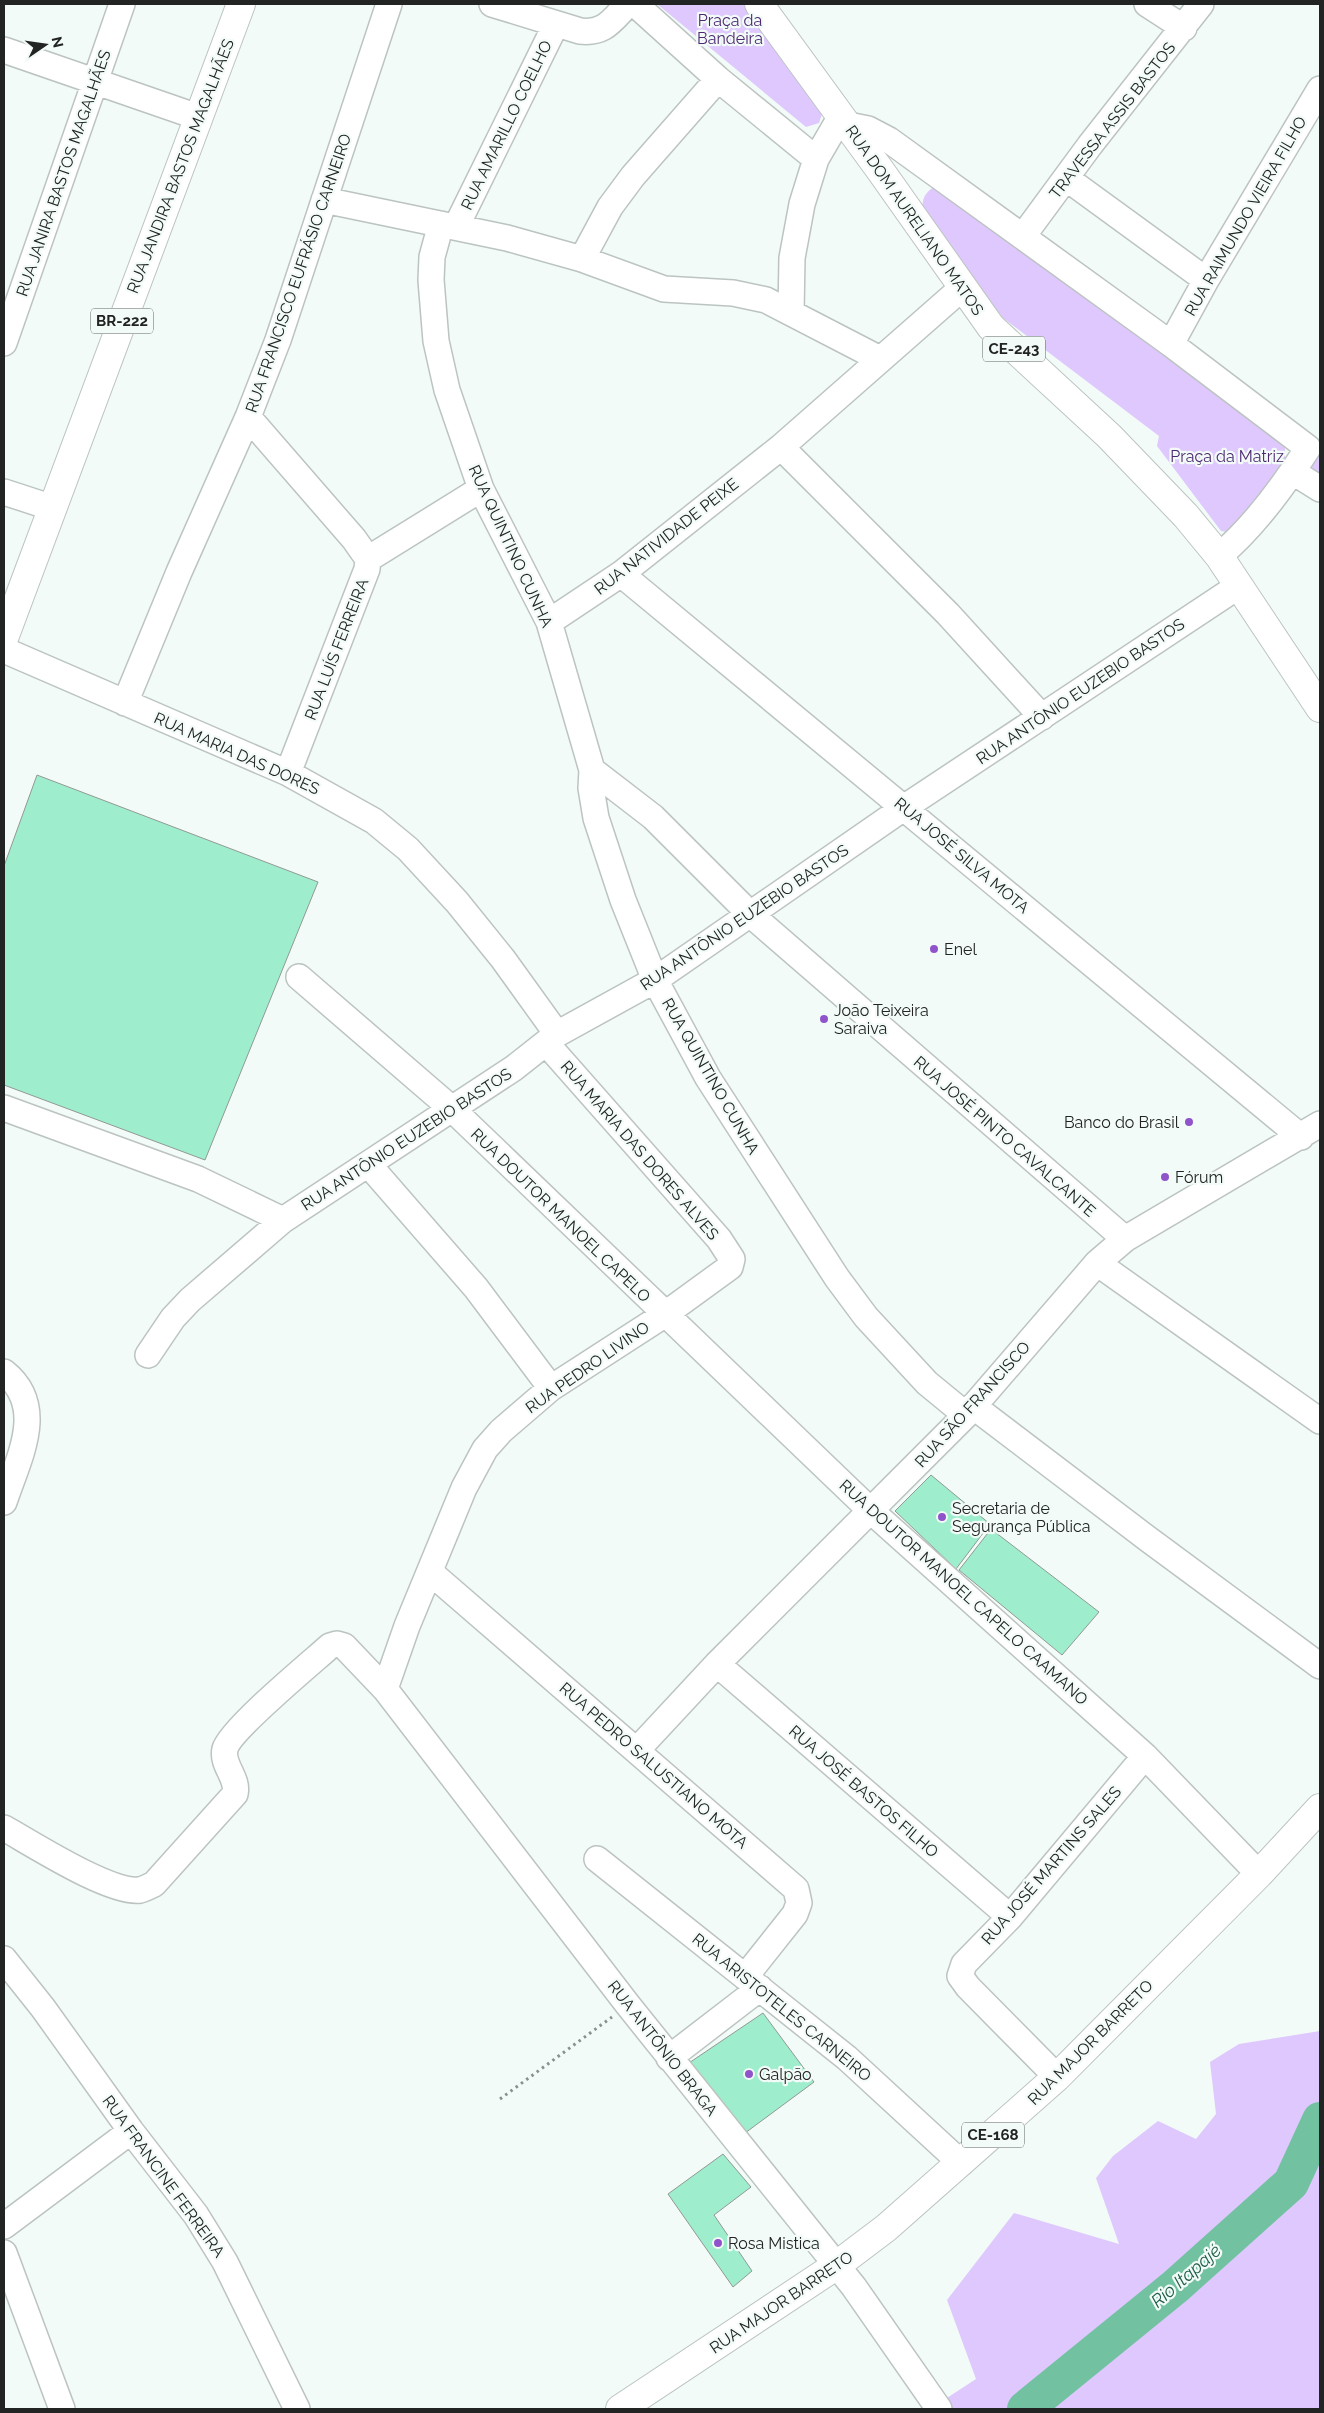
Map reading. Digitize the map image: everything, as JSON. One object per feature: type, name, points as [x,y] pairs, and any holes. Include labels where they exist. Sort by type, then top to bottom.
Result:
[{"type":"main road","name":"RUA JANDIRA BASTOS MAGALHÃES","points":[[4,638],[242,4]]},
{"type":"main road","name":"CE-243","points":[[758,4],[844,120]]},
{"type":"main road","name":"RUA DOM AURELIANO MATOS","points":[[844,120],[991,327],[1109,436],[1154,481],[1219,556],[1237,587],[1320,708]]},
{"type":"main road","name":"RUA MAJOR BARRETO","points":[[620,2409],[837,2265],[886,2228],[1057,2077],[1259,1874],[1320,1808]]},
{"type":"street","name":"RUA JANIRA BASTOS MAGALHÃES","points":[[4,342],[122,4]]},
{"type":"street","name":"RUA FRANCISCO EUFRÁSIO CARNEIRO","points":[[125,703],[179,572],[248,417],[278,340],[389,4]]},
{"type":"street","points":[[492,4],[580,31],[599,31],[628,4]]},
{"type":"street","points":[[635,4],[718,79],[816,159]]},
{"type":"street","points":[[1147,4],[1184,28]]},
{"type":"street","name":"TRAVESSA ASSIS BASTOS","points":[[1023,236],[1201,4]]},
{"type":"street","name":"RUA AMARILLO COELHO","points":[[448,225],[556,24]]},
{"type":"street","points":[[4,50],[198,117]]},
{"type":"street","points":[[582,259],[610,207],[633,176],[718,79]]},
{"type":"street","name":"RUA RAIMUNDO VIEIRA FILHO","points":[[1171,344],[1206,280],[1320,88]]},
{"type":"street","points":[[791,312],[792,258],[802,204],[816,159],[844,120],[882,135],[1171,344],[1314,452],[1293,472],[1247,530],[1219,556]]},
{"type":"street","points":[[1066,178],[1206,280]]},
{"type":"street","points":[[324,200],[448,225],[582,259],[664,289],[733,293],[766,300],[880,359]]},
{"type":"street","name":"RUA QUINTINO CUNHA","points":[[448,225],[432,258],[431,280],[436,341],[448,390],[481,489],[549,622],[592,770],[591,788],[596,818],[624,900],[655,980],[708,1078],[837,1278],[892,1348],[927,1383],[1148,1539],[1320,1666]]},
{"type":"street","name":"RUA NATIVIDADE PEIXE","points":[[549,622],[621,574],[781,447],[962,288]]},
{"type":"street","name":"RUA LUÍS FERREIRA","points":[[248,417],[354,539],[368,559],[364,575],[288,773]]},
{"type":"street","points":[[781,447],[948,614],[1042,717]]},
{"type":"street","points":[[1293,472],[1320,490]]},
{"type":"street","points":[[368,559],[481,489]]},
{"type":"street","points":[[4,492],[53,508]]},
{"type":"street","name":"RUA JOSÉ SILVA MOTA","points":[[621,574],[905,807],[1310,1131]]},
{"type":"street","name":"RUA ANTÔNIO EUZEBIO BASTOS","points":[[148,1355],[173,1318],[190,1300],[283,1220],[514,1068],[552,1039],[655,980],[905,807],[1237,587]]},
{"type":"street","name":"RUA MARIA DAS DORES","points":[[4,650],[288,773],[374,821],[408,849],[457,902],[503,959],[552,1039]]},
{"type":"street","name":"RUA JOSÉ PINTO CAVALCANTE","points":[[592,770],[653,817],[750,914],[1125,1240]]},
{"type":"street","name":"RUA DOUTOR MANOEL CAPELO","points":[[299,977],[452,1109],[664,1315]]},
{"type":"street","name":"RUA MARIA DAS DORES ALVES","points":[[552,1039],[719,1239],[732,1260]]},
{"type":"street","points":[[4,1108],[198,1180],[283,1220]]},
{"type":"street","name":"RUA SÃO FRANCISCO","points":[[637,1750],[718,1664],[969,1411],[1097,1263],[1125,1240],[1310,1131]]},
{"type":"street","points":[[368,1164],[476,1288],[551,1388]]},
{"type":"street","name":"RUA PEDRO LIVINO","points":[[384,1689],[464,1488],[485,1449],[501,1431],[551,1388],[724,1274],[730,1267],[732,1260]]},
{"type":"street","points":[[1097,1263],[1320,1422]]},
{"type":"street","name":"RUA DOUTOR MANOEL CAPELO CAAMANO","points":[[664,1315],[870,1510],[1145,1756],[1259,1874]]},
{"type":"street","points":[[4,1372],[23,1392],[28,1414],[25,1439],[4,1502]]},
{"type":"street","name":"RUA PEDRO SALUSTIANO MOTA","points":[[430,1572],[796,1889],[800,1903],[795,1914],[752,1982]]},
{"type":"street","name":"RUA ANTÔNIO BRAGA","points":[[4,1828],[76,1869],[118,1887],[140,1890],[154,1884],[235,1794],[235,1783],[224,1756],[227,1744],[256,1712],[330,1646],[337,1644],[349,1650],[384,1689],[669,2058],[837,2265],[939,2409]]},
{"type":"street","name":"RUA JOSÉ BASTOS FILHO","points":[[718,1664],[1010,1917]]},
{"type":"street","name":"RUA JOSÉ MARTINS SALES","points":[[1057,2077],[968,1987],[960,1976],[964,1964],[1010,1917],[1145,1756]]},
{"type":"street","name":"RUA ARISTOTELES CARNEIRO","points":[[597,1859],[847,2058],[961,2163]]},
{"type":"street","name":"RUA FRANCINE FERREIRA","points":[[4,1959],[43,2008],[131,2132],[196,2215],[225,2262],[297,2409]]},
{"type":"street","points":[[669,2058],[752,1982]]},
{"type":"street","points":[[4,2226],[131,2132]]},
{"type":"street","points":[[4,2253],[62,2409]]},
{"type":"path","points":[[500,2099],[628,2005]]},
{"type":"green space","name":"Praça da Bandeira","points":[[657,4],[743,4],[823,111],[819,123],[806,127]]},
{"type":"green space","name":"Praça da Matriz","points":[[936,186],[942,186],[1285,445],[1285,458],[1241,528],[1227,532],[1221,531],[1157,446],[1159,436],[1003,318],[923,210],[925,196],[929,190]]},
{"type":"green space","points":[[1320,444],[1320,491],[1299,477]]},
{"type":"green space","points":[[1320,2031],[1320,2409],[930,2409],[976,2379],[947,2300],[1014,2213],[1119,2244],[1096,2178],[1113,2156],[1158,2121],[1196,2139],[1216,2114],[1210,2062],[1239,2044]]},
{"type":"building","points":[[37,775],[318,882],[205,1160],[4,1085],[4,866]]},
{"type":"building","name":"Secretaria de Segurança Pública","points":[[931,1475],[990,1524],[956,1569],[895,1511]]},
{"type":"building","points":[[991,1529],[1099,1612],[1062,1655],[959,1570]]},
{"type":"building","name":"Galpão","points":[[763,2013],[814,2082],[741,2136],[683,2067]]},
{"type":"building","name":"Rosa Mistica","points":[[723,2154],[751,2187],[714,2215],[752,2271],[733,2287],[668,2194]]},
{"type":"waterway","name":"Rio Itapajé","points":[[1025,2409],[1176,2286],[1291,2183],[1320,2120]]},
{"type":"place","name":"Enel","points":[[934,949]]},
{"type":"place","name":"João Teixeira Saraiva","points":[[824,1019]]},
{"type":"place","name":"Banco do Brasil","points":[[1189,1122]]},
{"type":"place","name":"Fórum","points":[[1165,1177]]},
{"type":"place","name":"Secretaria de Segurança Pública","points":[[942,1517]]},
{"type":"place","name":"Galpão","points":[[749,2074]]},
{"type":"place","name":"Rosa Mistica","points":[[718,2243]]}]
